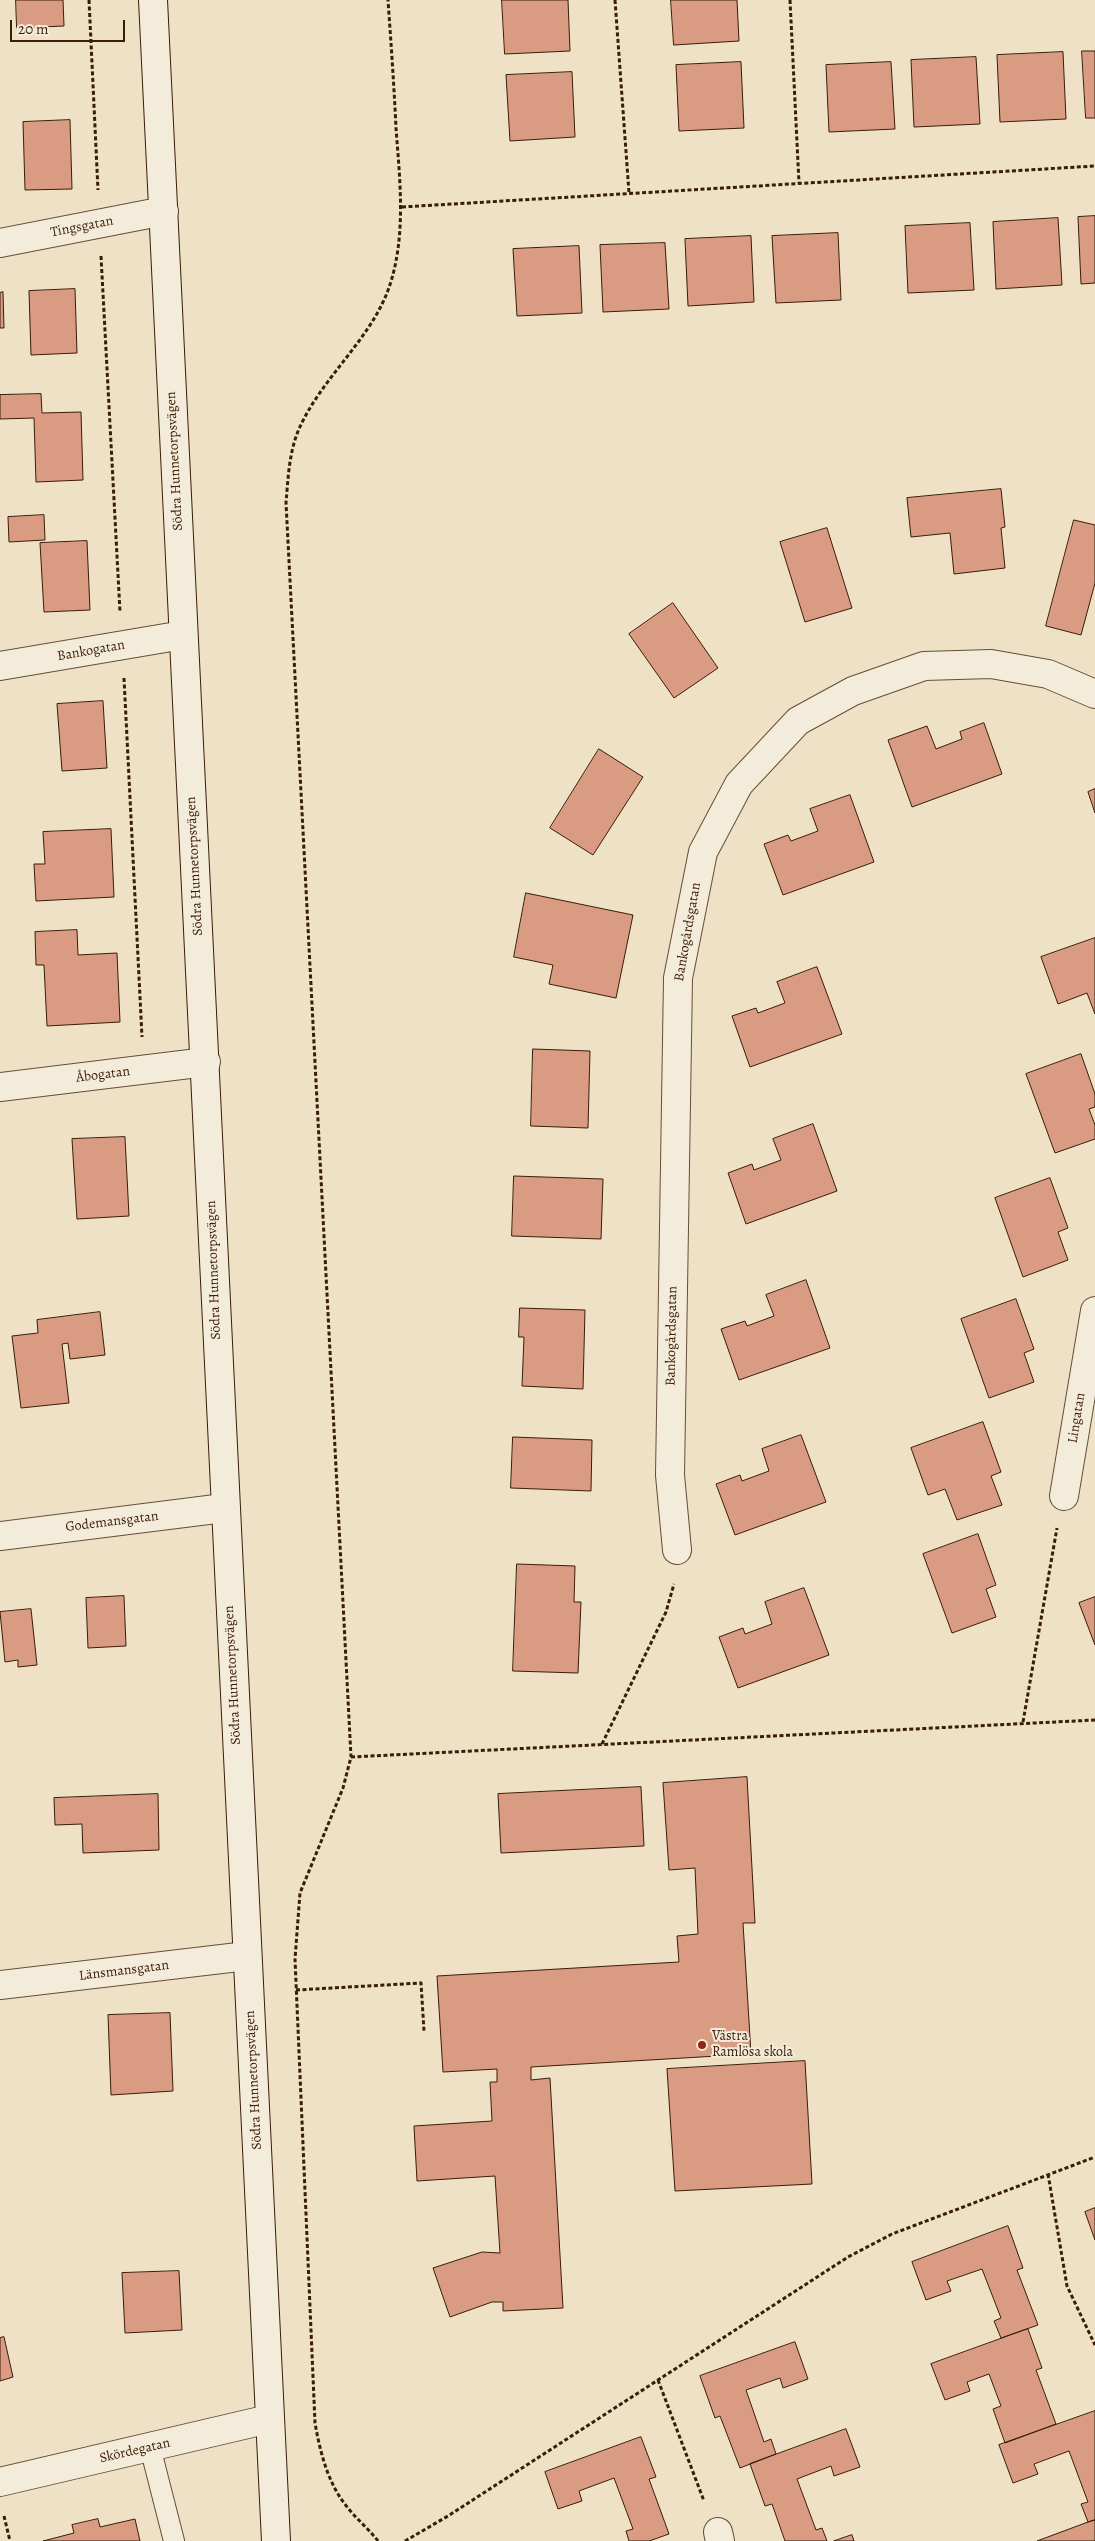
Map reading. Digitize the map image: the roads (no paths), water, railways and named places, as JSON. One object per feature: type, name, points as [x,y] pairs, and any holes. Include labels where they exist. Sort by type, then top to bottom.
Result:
[{"type":"street","name":"Södra Hunnetorpsvägen","points":[[153,0],[183,635],[206,1062],[224,1508],[276,2541]]},
{"type":"street","name":"Tingsgatan","points":[[0,243],[164,211]]},
{"type":"street","name":"Bankogatan","points":[[0,666],[183,635]]},
{"type":"street","name":"Bankogårdsgatan","points":[[677,1550],[670,1475],[678,978],[703,852],[739,784],[745,777],[798,721],[853,691],[924,666],[991,664],[1048,674],[1095,694]]},
{"type":"street","name":"Åbogatan","points":[[0,1087],[206,1062]]},
{"type":"street","name":"Lingatan","points":[[1064,1496],[1095,1311]]},
{"type":"street","name":"Godemansgatan","points":[[0,1536],[224,1508]]},
{"type":"street","name":"Länsmansgatan","points":[[0,1985],[247,1956]]},
{"type":"street","name":"Skördegatan","points":[[0,2482],[270,2419]]},
{"type":"lane","points":[[150,2447],[174,2541]]},
{"type":"place","name":"Västra Ramlösa skola","points":[[702,2045]]}]
